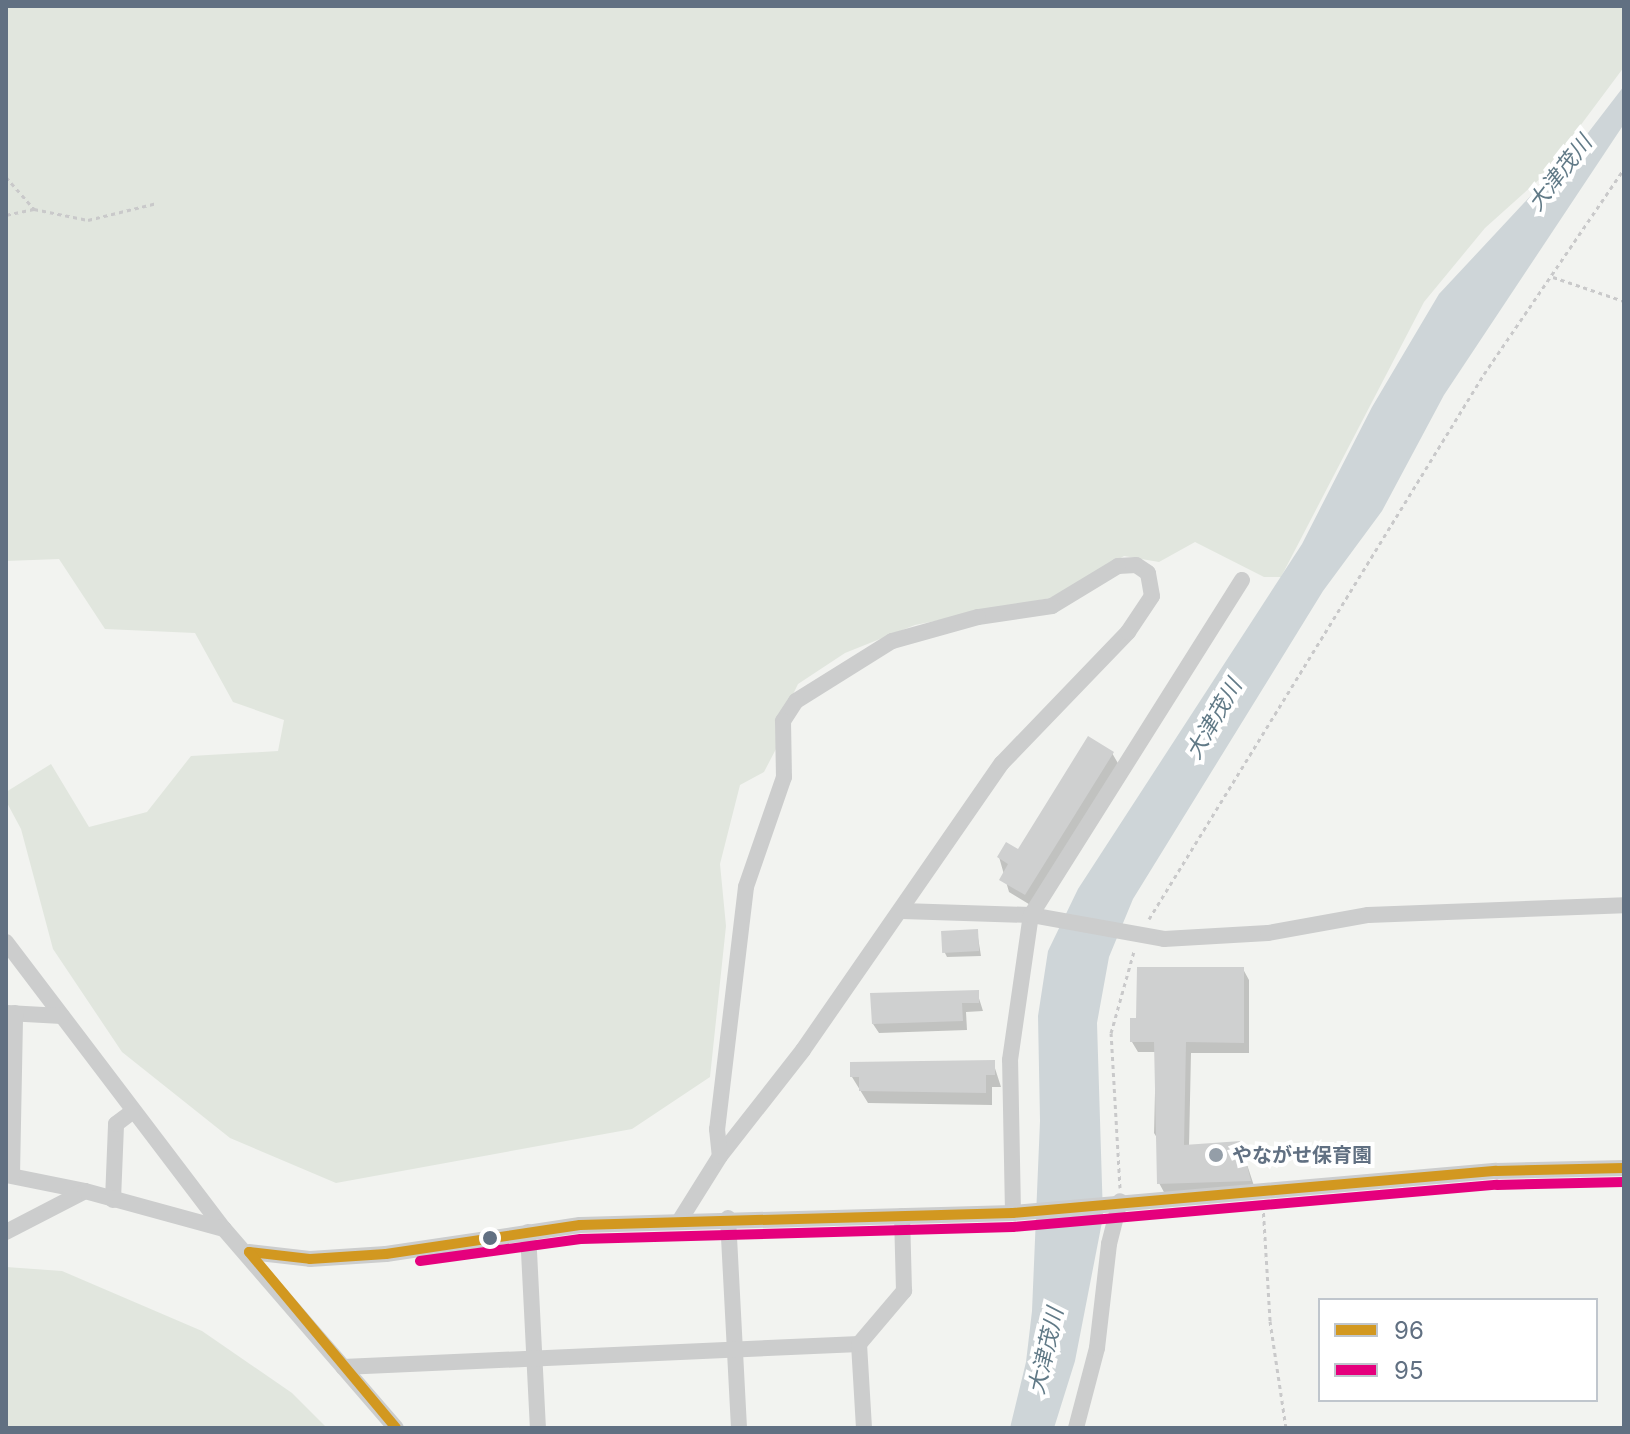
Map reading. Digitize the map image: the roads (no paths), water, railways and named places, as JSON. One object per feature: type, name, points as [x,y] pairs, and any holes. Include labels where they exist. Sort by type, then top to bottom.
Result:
[{"type":"street","points":[[680,1220],[720,1156],[902,911],[1002,763],[1128,632],[1152,596],[1148,573],[1136,565],[1118,566],[1052,606],[978,617],[892,641],[796,701],[783,721],[784,777],[746,887],[718,1116],[720,1156]]},
{"type":"street","points":[[1013,1213],[1010,1060],[1031,915],[1242,580]]},
{"type":"street","points":[[902,911],[1031,915],[1164,939],[1224,935],[1368,915],[1624,905]]},
{"type":"street","points":[[6,942],[224,1229],[249,1252],[396,1428]]},
{"type":"street","points":[[62,1016],[11,1013],[9,1175],[85,1191],[224,1229]]},
{"type":"street","points":[[113,1200],[116,1124],[133,1111]]},
{"type":"street","points":[[249,1252],[310,1259],[386,1254],[528,1232],[680,1220],[1013,1213],[1263,1190],[1624,1168]]},
{"type":"street","points":[[6,1232],[85,1191]]},
{"type":"street","points":[[1076,1428],[1097,1348],[1109,1244],[1120,1201]]},
{"type":"street","points":[[864,1428],[859,1344],[904,1291],[902,1216]]},
{"type":"street","points":[[728,1218],[739,1428]]},
{"type":"street","points":[[528,1232],[538,1428]]},
{"type":"street","points":[[343,1367],[859,1344]]},
{"type":"water","name":"大津茂川","points":[[1624,86],[1624,124],[1444,395],[1382,511],[1323,591],[1133,899],[1109,957],[1097,1023],[1103,1217],[1075,1361],[1054,1428],[1010,1428],[1026,1362],[1032,1311],[1040,1121],[1038,1016],[1048,951],[1078,889],[1302,544],[1372,407],[1439,294],[1581,142]]},
{"type":"place","name":"やながせ保育園","points":[[1216,1155]]}]
